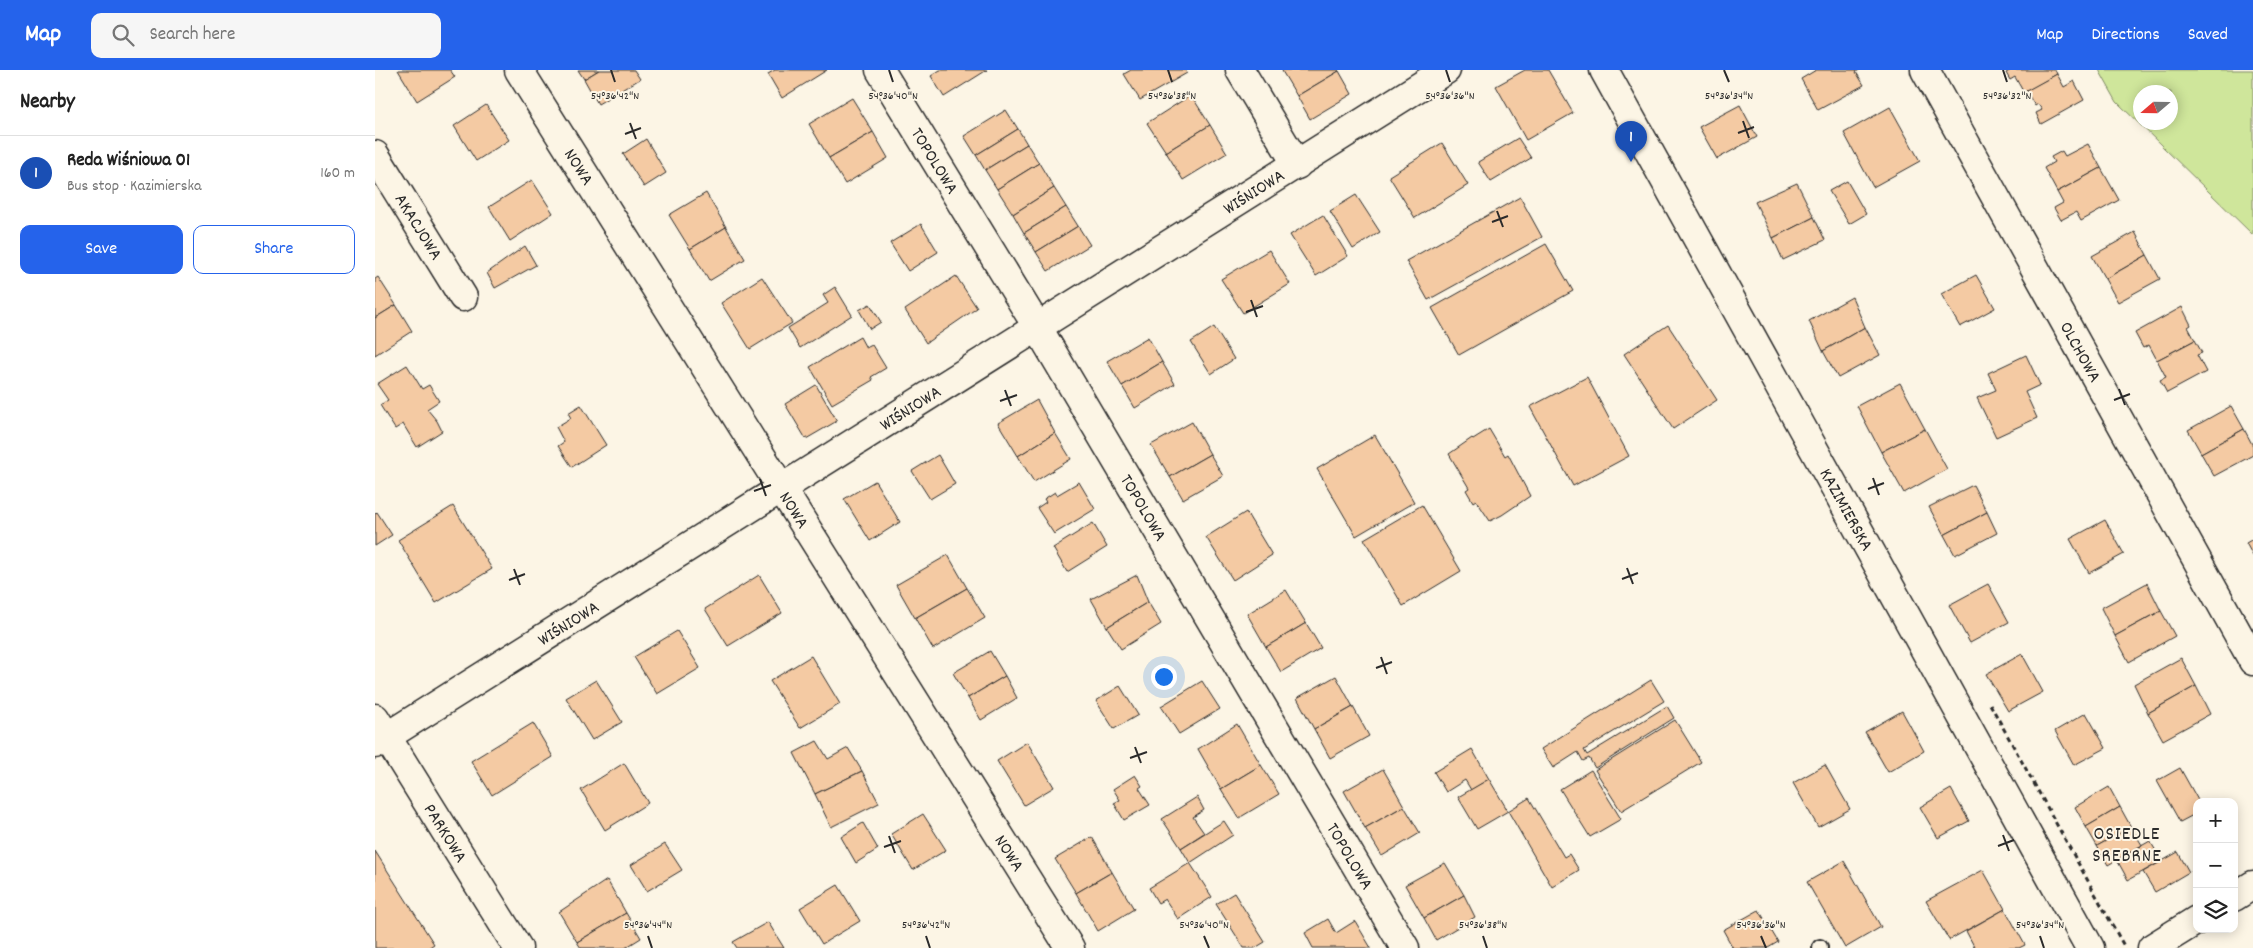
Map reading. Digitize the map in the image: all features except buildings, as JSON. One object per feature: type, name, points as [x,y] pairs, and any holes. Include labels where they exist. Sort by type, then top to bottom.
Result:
[{"type":"street","name":"NOWA","points":[[519,70],[1070,948]]},
{"type":"street","name":"TOPOLOWA","points":[[880,70],[1038,328],[1405,948]]},
{"type":"street","points":[[1240,70],[1297,165]]},
{"type":"street","name":"WIŚNIOWA","points":[[379,733],[783,489],[1446,70]]},
{"type":"street","name":"KAZIMIERSKA","points":[[1605,70],[2090,948]]},
{"type":"street","name":"OLCHOWA","points":[[1925,70],[2253,662]]},
{"type":"street","name":"AKACJOWA","points":[[375,155],[463,297]]},
{"type":"street","name":"PARKOWA","points":[[379,733],[518,948]]},
{"type":"street","points":[[2238,894],[2253,885]]},
{"type":"street","points":[[2153,948],[2193,923]]},
{"type":"path","points":[[2099,900],[2125,948]]},
{"type":"green space","points":[[2099,70],[2253,70],[2253,235],[2146,130],[2178,130],[2178,85],[2133,85],[2133,118],[2117,102]]},
{"type":"place","name":"Reda Wiśniowa 01","points":[[1631,162]]},
{"type":"district","name":"OSIEDLE SREBRNE","points":[[2127,843]]}]
